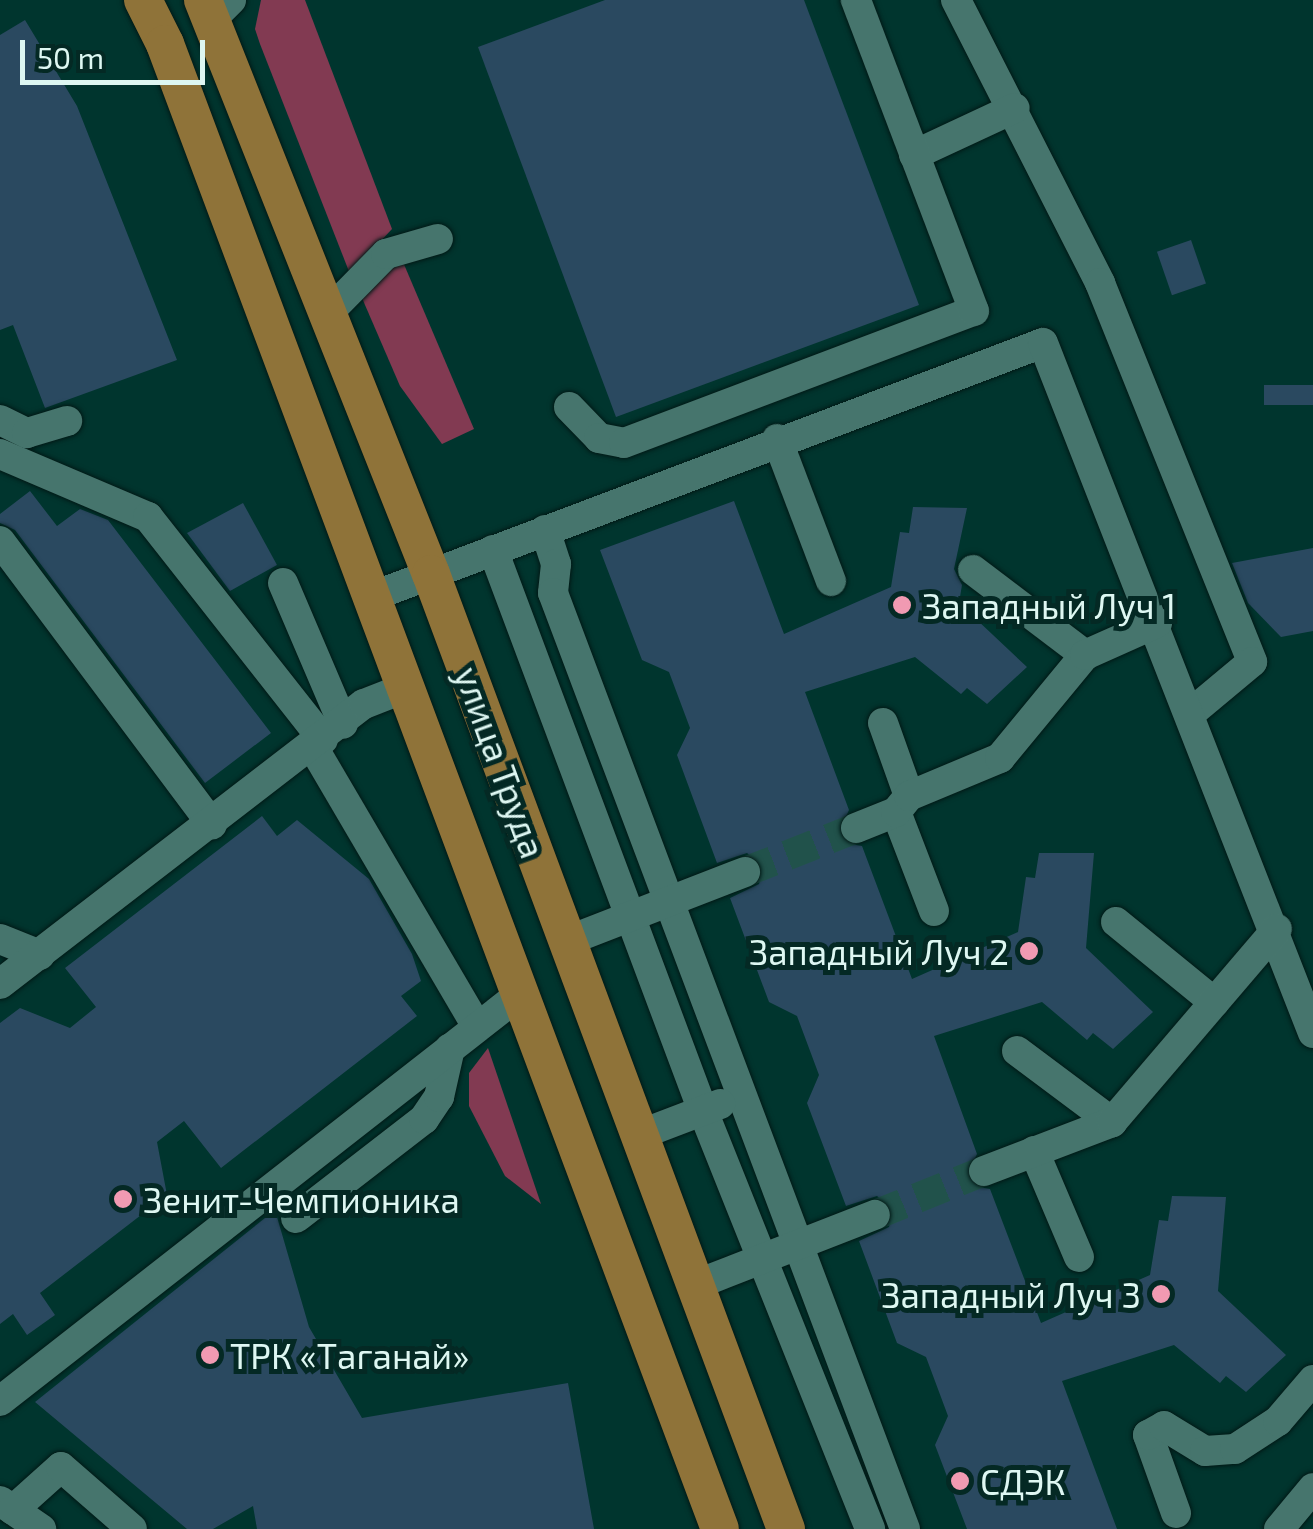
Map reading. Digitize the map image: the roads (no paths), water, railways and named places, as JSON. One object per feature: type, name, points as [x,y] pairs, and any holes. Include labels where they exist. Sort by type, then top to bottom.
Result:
[{"type":"main road","name":"улица Труда","points":[[142,0],[372,597],[720,1529]]},
{"type":"main road","name":"улица Труда","points":[[215,6],[326,314],[432,574],[786,1529]]},
{"type":"main road","points":[[405,688],[465,665]]},
{"type":"lane","points":[[569,408],[599,438],[624,444],[974,311],[856,0]]},
{"type":"lane","points":[[956,0],[1015,108],[1100,283],[1252,662],[1192,712]]},
{"type":"lane","points":[[914,154],[1015,108]]},
{"type":"lane","points":[[326,314],[386,254],[438,238]]},
{"type":"lane","points":[[372,597],[777,439],[1043,343],[1277,929],[1306,992],[1313,1034]]},
{"type":"lane","points":[[0,420],[27,433],[68,421]]},
{"type":"lane","points":[[777,439],[831,581]]},
{"type":"lane","points":[[0,454],[148,516],[326,737],[478,1027]]},
{"type":"lane","points":[[544,530],[556,564],[553,593],[905,1529]]},
{"type":"lane","points":[[0,541],[212,824]]},
{"type":"lane","points":[[493,550],[703,1111],[870,1529]]},
{"type":"lane","points":[[973,570],[1084,655]]},
{"type":"lane","points":[[283,582],[326,737]]},
{"type":"lane","points":[[856,828],[1000,758],[1084,655],[1157,623]]},
{"type":"lane","points":[[0,984],[364,704],[405,688]]},
{"type":"lane","points":[[883,723],[934,911]]},
{"type":"lane","points":[[567,942],[745,872]]},
{"type":"lane","points":[[1116,922],[1214,1002]]},
{"type":"lane","points":[[984,1172],[1112,1122],[1277,929]]},
{"type":"lane","points":[[0,939],[40,955]]},
{"type":"lane","points":[[0,1402],[519,995]]},
{"type":"lane","points":[[296,1218],[424,1119],[439,1097],[450,1048]]},
{"type":"lane","points":[[1017,1050],[1112,1122]]},
{"type":"lane","points":[[639,1135],[742,1096]]},
{"type":"lane","points":[[1034,1150],[1079,1257]]},
{"type":"lane","points":[[695,1285],[875,1214]]},
{"type":"lane","points":[[1176,1513],[1148,1434],[1164,1426],[1204,1451],[1235,1449],[1278,1421],[1313,1380]]},
{"type":"lane","points":[[41,1529],[7,1506],[60,1468],[132,1529]]},
{"type":"lane","points":[[1279,1529],[1313,1488]]},
{"type":"tunnel","points":[[745,872],[856,828]]},
{"type":"tunnel","points":[[875,1215],[984,1171]]},
{"type":"place","name":"Западный Луч 1","points":[[902,605]]},
{"type":"place","name":"Западный Луч 2","points":[[1029,951]]},
{"type":"place","name":"Зенит-Чемпионика","points":[[123,1199]]},
{"type":"place","name":"Западный Луч 3","points":[[1161,1294]]},
{"type":"place","name":"ТРК «Таганай»","points":[[210,1355]]},
{"type":"place","name":"СДЭК","points":[[960,1481]]}]
